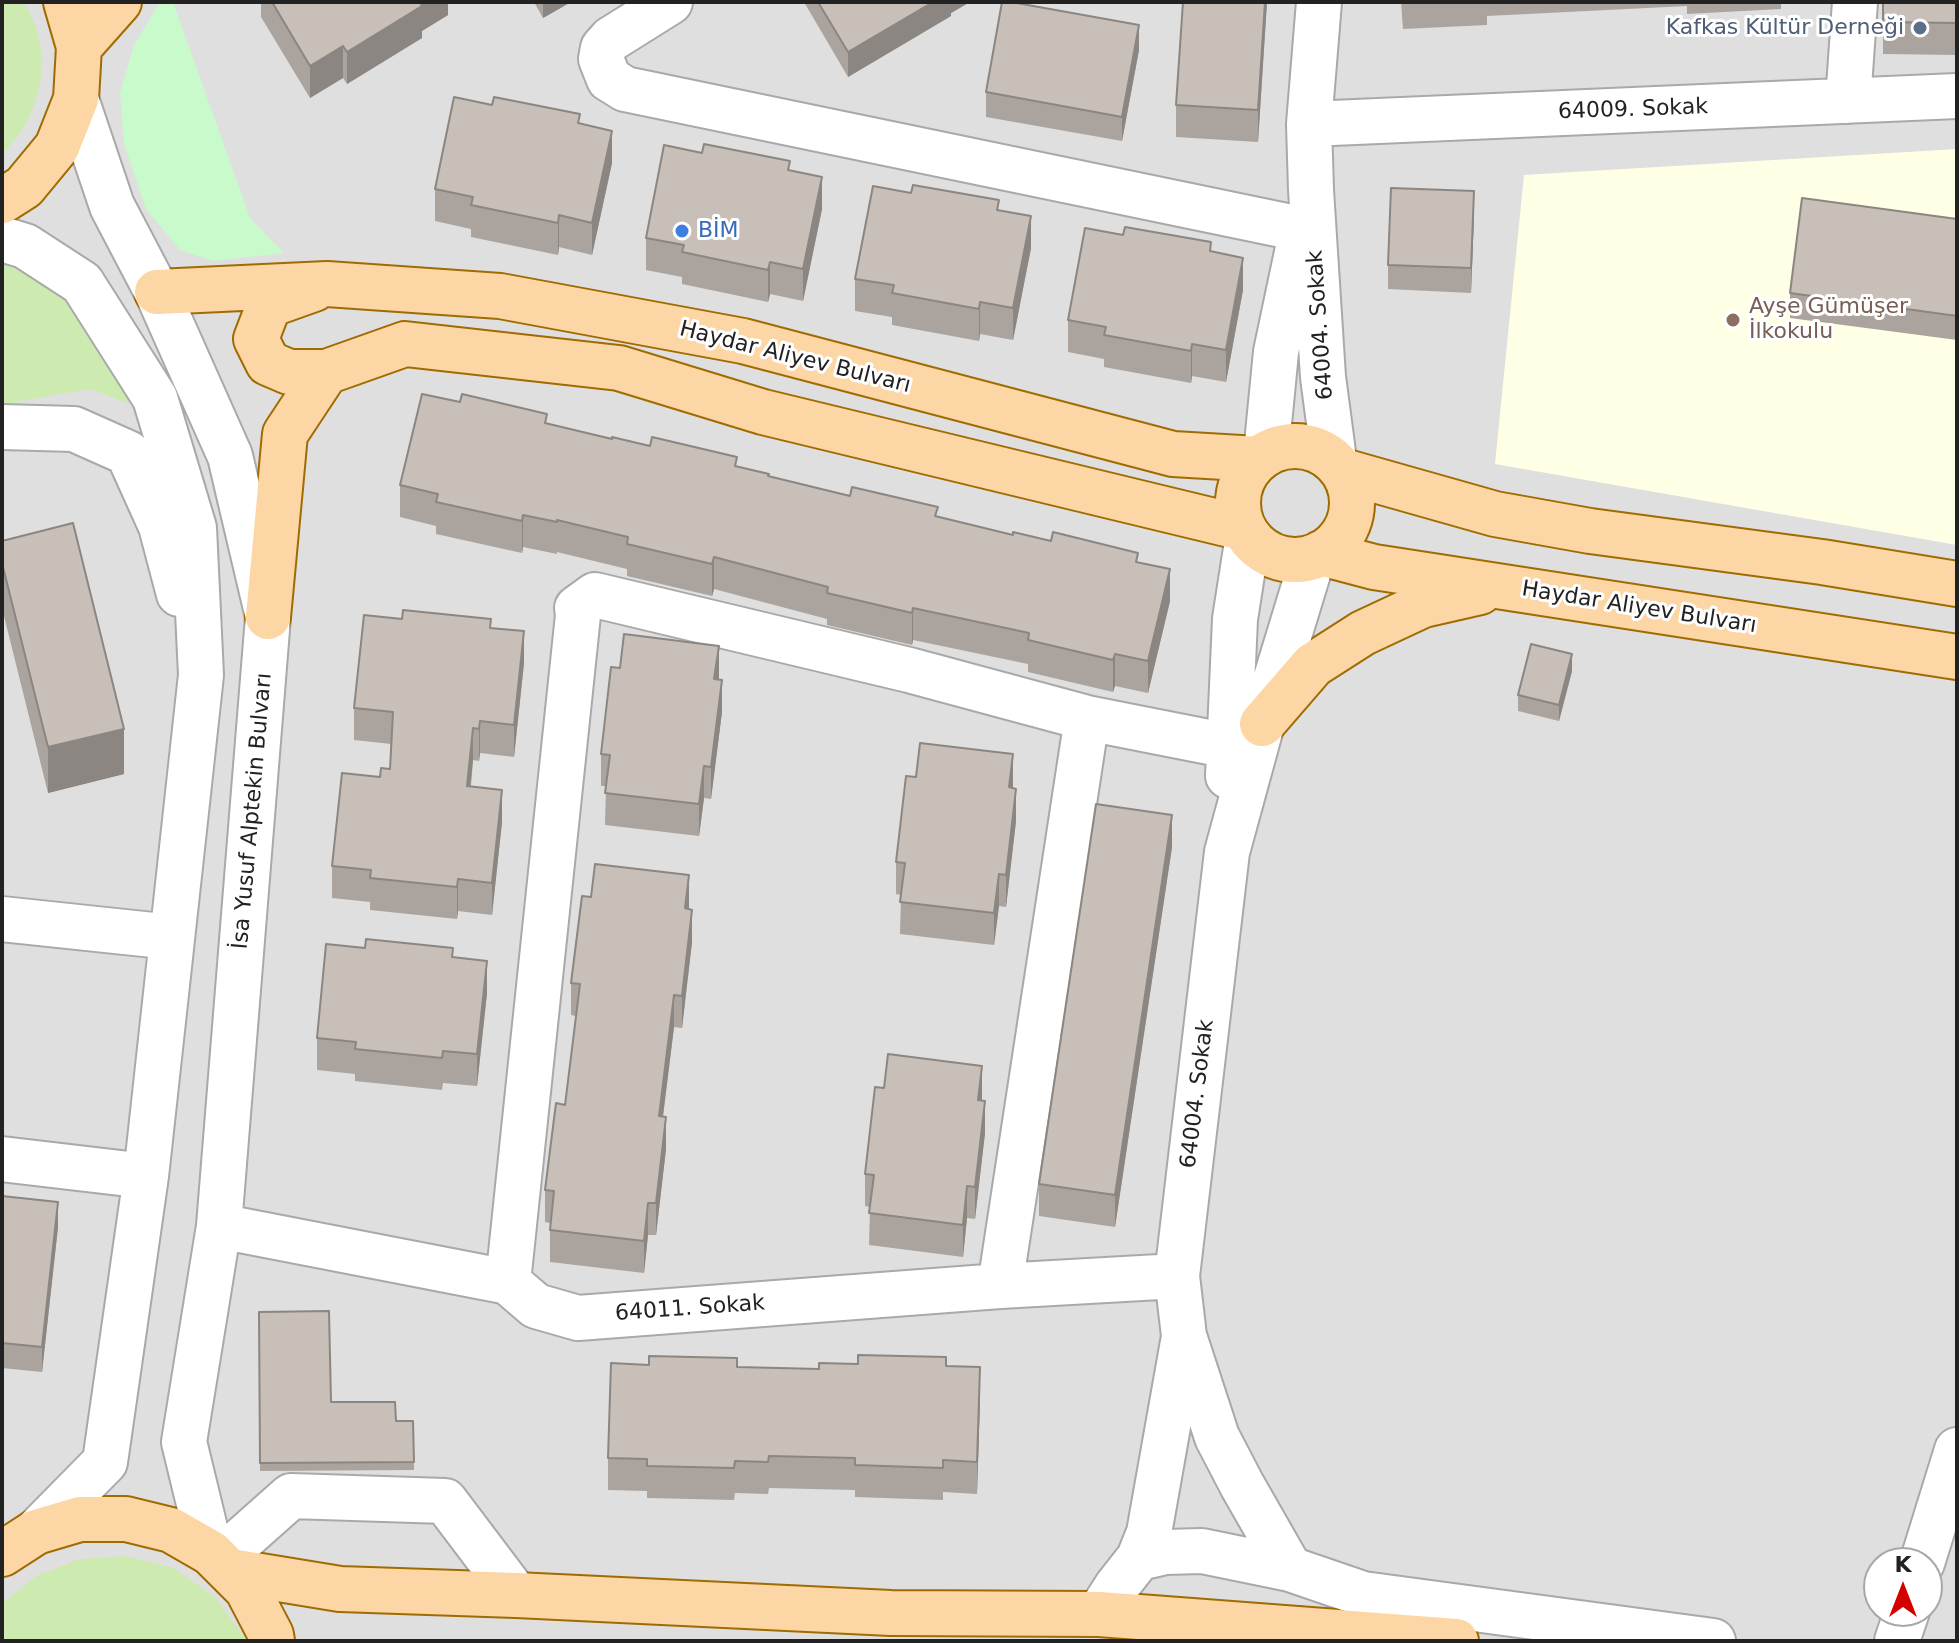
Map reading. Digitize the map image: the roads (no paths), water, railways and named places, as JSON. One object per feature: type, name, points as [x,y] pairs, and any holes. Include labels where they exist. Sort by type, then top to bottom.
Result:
[{"type":"main road","points":[[2,201],[24,187],[57,147],[76,99],[79,47],[66,2]]},
{"type":"main road","points":[[79,47],[119,2]]},
{"type":"main road","name":"Haydar Aliyev Bulvarı","points":[[327,284],[269,305],[256,339],[268,363],[289,372],[326,372],[405,344],[619,368],[763,412],[1246,532]]},
{"type":"main road","name":"Haydar Aliyev Bulvarı","points":[[157,292],[327,284],[500,296],[743,341],[1173,454],[1262,456]]},
{"type":"main road","points":[[268,617],[285,434],[326,372]]},
{"type":"main road","points":[[1338,466],[1350,486],[1352,502],[1344,532],[1334,544],[1317,555],[1295,560],[1277,557],[1260,549],[1246,532],[1239,514],[1241,484],[1247,470],[1262,456],[1283,447],[1301,446],[1318,451],[1338,466],[1495,514],[1957,584]]},
{"type":"main road","name":"Haydar Aliyev Bulvarı","points":[[1317,555],[1374,567],[1957,657]]},
{"type":"main road","points":[[1245,735],[1313,665],[1363,633],[1423,605],[1502,587]]},
{"type":"main road","points":[[19,1543],[80,1519],[126,1519],[171,1530],[220,1561],[247,1589],[272,1641]]},
{"type":"main road","points":[[220,1561],[340,1589],[891,1613],[1099,1614],[1456,1641]]},
{"type":"street","points":[[670,2],[611,39],[603,48],[601,59],[609,79],[625,89],[1306,210]]},
{"type":"street","name":"64004. Sokak","points":[[1319,2],[1306,210],[1323,377],[1338,466]]},
{"type":"street","points":[[1848,101],[1855,2]]},
{"type":"street","name":"64009. Sokak","points":[[1309,124],[1957,96]]},
{"type":"street","name":"İsa Yusuf Alptekin Bulvarı","points":[[76,99],[112,206],[157,292],[230,456],[268,617],[219,1226],[184,1442],[220,1561]]},
{"type":"street","name":"64004. Sokak","points":[[1262,456],[1276,352],[1306,210]]},
{"type":"street","points":[[2,239],[25,246],[82,283],[155,398],[194,528],[201,675],[146,1176],[105,1462],[19,1543]]},
{"type":"street","points":[[2,427],[74,429],[128,453],[161,526],[201,675]]},
{"type":"street","name":"64004. Sokak","points":[[1245,735],[1235,619],[1246,532]]},
{"type":"street","name":"64004. Sokak","points":[[1184,1336],[1177,1276],[1227,852],[1245,735],[1317,555]]},
{"type":"street","points":[[508,1282],[577,608],[595,595],[909,670],[1087,718],[1245,735]]},
{"type":"street","points":[[1000,1286],[1087,718]]},
{"type":"street","points":[[2,919],[172,937]]},
{"type":"street","points":[[2,1159],[146,1176]]},
{"type":"street","name":"64011. Sokak","points":[[219,1226],[508,1282],[536,1306],[578,1318],[1000,1286],[1177,1276]]},
{"type":"street","points":[[1099,1614],[1139,1558],[1149,1533],[1184,1336]]},
{"type":"street","points":[[1184,1336],[1217,1437],[1290,1569]]},
{"type":"street","points":[[1927,1547],[1957,1450]]},
{"type":"street","points":[[220,1561],[291,1496],[445,1501],[516,1595]]},
{"type":"street","points":[[1139,1558],[1165,1552],[1202,1551],[1290,1569],[1363,1594],[1713,1641]]},
{"type":"place","name":"Kafkas Kültür Derneği","points":[[1920,28]]},
{"type":"place","name":"BİM","points":[[682,231]]},
{"type":"place","name":"Ayşe Gümüşer İlkokulu","points":[[1733,320]]}]
